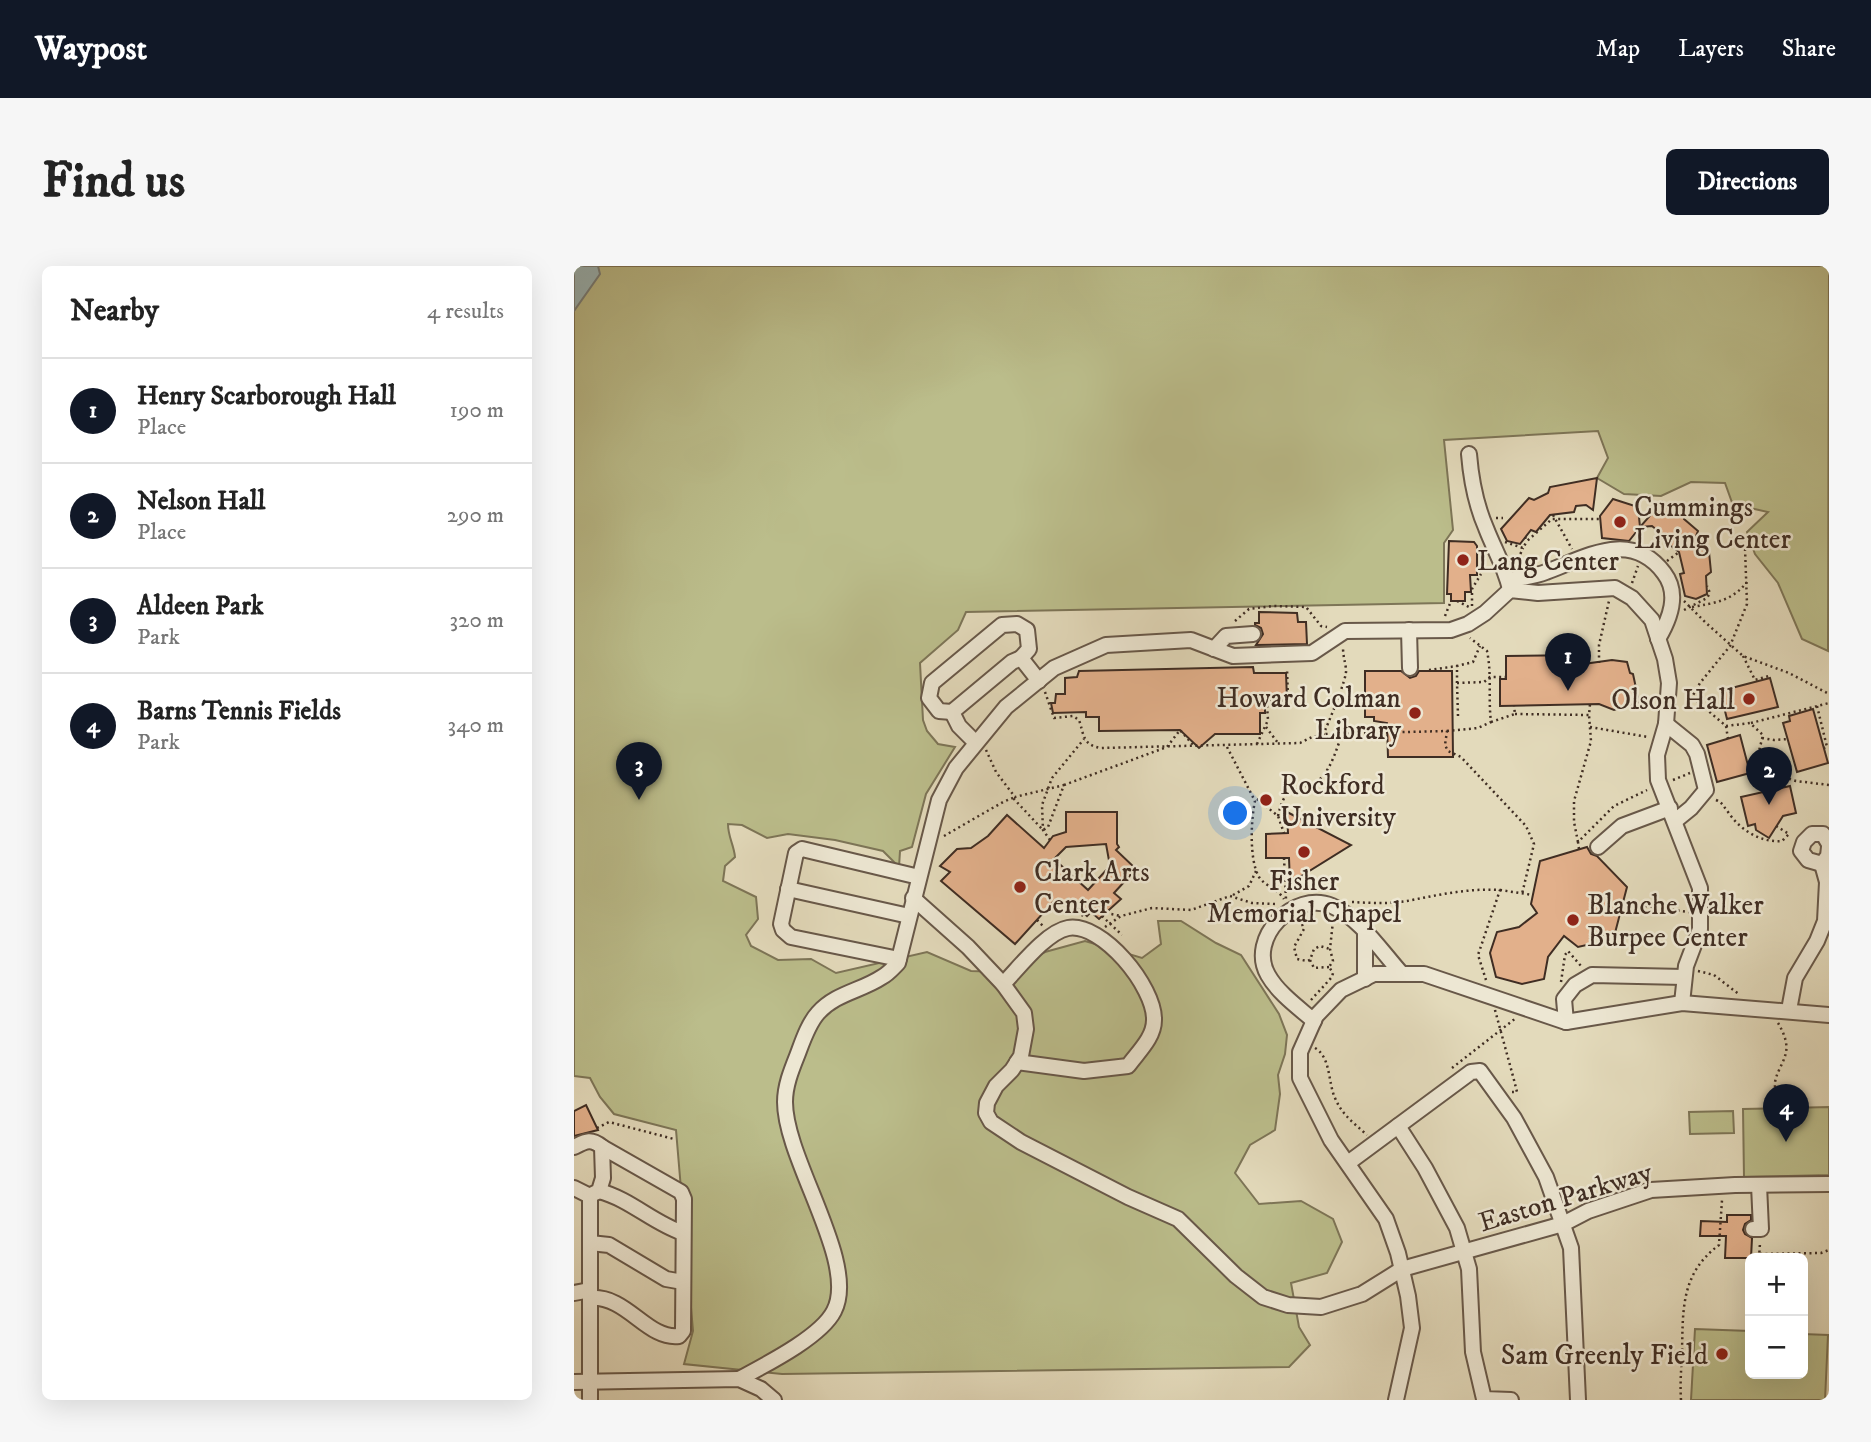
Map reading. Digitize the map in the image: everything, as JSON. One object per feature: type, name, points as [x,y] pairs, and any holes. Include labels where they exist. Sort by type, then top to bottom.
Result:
[{"type":"street","points":[[1469,454],[1472,482],[1481,516],[1509,585]]},
{"type":"street","points":[[739,1379],[774,1361],[819,1329],[834,1311],[839,1293],[837,1262],[790,1136],[785,1103],[787,1081],[801,1045],[817,1014],[840,995],[882,978],[898,963],[939,800],[956,768],[975,742],[1006,708],[1054,668],[1105,645],[1191,640],[1233,656],[1312,653],[1345,631],[1451,630],[1470,618],[1509,585],[1613,549],[1638,551],[1654,559],[1669,579],[1673,596],[1671,618],[1658,639]]},
{"type":"street","points":[[1509,585],[1538,593],[1615,588],[1632,598],[1652,620],[1669,683],[1666,724],[1657,755],[1660,785],[1700,888],[1700,929],[1686,966],[1682,1003]]},
{"type":"street","points":[[1017,624],[1027,630],[1030,649],[1021,658],[1012,662],[952,712],[939,711],[929,698],[932,683],[1002,625],[1017,624]]},
{"type":"street","points":[[1409,630],[1410,668]]},
{"type":"street","points":[[1214,649],[1226,636],[1253,635]]},
{"type":"street","points":[[1021,658],[1037,682]]},
{"type":"street","points":[[952,712],[959,726],[975,742]]},
{"type":"street","points":[[1598,847],[1622,826],[1672,815],[1706,790],[1692,745],[1666,724]]},
{"type":"street","points":[[1812,834],[1823,834],[1829,845],[1828,856],[1822,864],[1808,860],[1801,851],[1804,842],[1812,834]]},
{"type":"street","points":[[899,959],[791,937],[783,930],[781,925],[796,853],[802,849],[919,877]]},
{"type":"street","points":[[1784,1010],[1795,978],[1817,941],[1825,921],[1827,882],[1822,864]]},
{"type":"street","points":[[788,889],[909,916]]},
{"type":"street","points":[[913,898],[968,947],[1003,984],[1024,1013],[1026,1029],[1021,1056],[1017,1062],[1084,1071],[1128,1066],[1149,1040],[1154,1020],[1151,999],[1131,967],[1122,945],[1093,932],[1082,928],[1067,928],[1054,933],[1003,984]]},
{"type":"street","points":[[1309,1016],[1268,975],[1261,953],[1268,933],[1282,915],[1302,905],[1330,905],[1344,913],[1402,974]]},
{"type":"street","points":[[1365,934],[1365,979]]},
{"type":"street","points":[[1396,1400],[1412,1328],[1402,1269],[1386,1219],[1331,1140],[1300,1078],[1300,1052],[1309,1016],[1341,990],[1374,974],[1424,974],[1566,1022],[1682,1003],[1829,1015]]},
{"type":"street","points":[[1566,1022],[1564,999],[1575,985],[1592,975],[1685,977]]},
{"type":"street","name":"Easton Parkway","points":[[1017,1062],[996,1086],[987,1102],[986,1113],[991,1122],[1021,1142],[1128,1197],[1178,1219],[1236,1276],[1264,1297],[1289,1305],[1321,1307],[1362,1294],[1402,1269],[1563,1224],[1588,1211],[1651,1190],[1829,1184]]},
{"type":"street","points":[[1348,1163],[1473,1071],[1480,1071],[1514,1118],[1546,1177],[1571,1248],[1578,1400]]},
{"type":"street","points":[[1398,1126],[1425,1168],[1457,1228],[1469,1269],[1473,1352],[1484,1399],[1511,1400]]},
{"type":"street","points":[[574,1147],[586,1141],[595,1141],[681,1192],[684,1199],[683,1331],[679,1336],[664,1335],[610,1298],[574,1293]]},
{"type":"street","points":[[590,1400],[590,1243],[595,1194],[603,1178],[602,1147]]},
{"type":"street","points":[[1757,1229],[1759,1185]]},
{"type":"street","points":[[574,1188],[595,1194],[611,1194],[665,1226],[683,1233]]},
{"type":"street","points":[[590,1243],[609,1245],[667,1279],[683,1282]]},
{"type":"street","points":[[574,1382],[739,1379],[761,1389],[775,1400]]},
{"type":"path","points":[[1493,518],[1503,518]]},
{"type":"path","points":[[1505,542],[1524,548],[1526,539],[1552,519],[1600,519]]},
{"type":"path","points":[[1728,738],[1726,726],[1692,697],[1730,646],[1747,604],[1745,548],[1748,542]]},
{"type":"path","points":[[1665,563],[1679,552]]},
{"type":"path","points":[[1481,574],[1472,589],[1470,638],[1487,651],[1491,722]]},
{"type":"path","points":[[1692,607],[1723,602],[1747,582]]},
{"type":"path","points":[[1692,607],[1710,593],[1707,586]]},
{"type":"path","points":[[1673,596],[1692,607],[1743,656],[1789,673],[1829,694]]},
{"type":"path","points":[[1457,601],[1470,618]]},
{"type":"path","points":[[1232,624],[1249,609],[1273,606],[1306,607],[1321,626],[1345,631],[1345,679],[1323,735]]},
{"type":"path","points":[[1429,670],[1473,662],[1480,646]]},
{"type":"path","points":[[1743,656],[1755,680],[1769,676]]},
{"type":"path","points":[[1457,666],[1458,716]]},
{"type":"path","points":[[1457,683],[1485,682],[1490,677],[1506,677]]},
{"type":"path","points":[[1265,701],[1288,700],[1287,680]]},
{"type":"path","points":[[1037,682],[1054,718],[1073,714],[1079,720],[1088,744],[1101,748],[1300,743],[1323,735],[1470,729],[1515,714],[1589,715]]},
{"type":"path","points":[[1726,726],[1750,723],[1829,702]]},
{"type":"path","points":[[1579,849],[1574,822],[1574,801],[1591,741],[1590,704]]},
{"type":"path","points":[[1257,744],[1268,720],[1267,706],[1265,707]]},
{"type":"path","points":[[1514,706],[1515,714]]},
{"type":"path","points":[[1817,706],[1827,747],[1824,748]]},
{"type":"path","points":[[1750,723],[1763,735],[1758,755]]},
{"type":"path","points":[[1590,726],[1644,735]]},
{"type":"path","points":[[1266,727],[1278,743]]},
{"type":"path","points":[[925,851],[933,843],[1003,802],[1049,787],[1064,785],[1167,747],[1180,730],[1195,747]]},
{"type":"path","points":[[1447,731],[1445,745],[1448,751],[1461,757],[1526,826],[1534,844],[1522,894]]},
{"type":"path","points":[[1284,833],[1278,816],[1281,801],[1289,791],[1320,779],[1328,769],[1342,734]]},
{"type":"path","points":[[1042,830],[1042,805],[1052,778],[1084,738]]},
{"type":"path","points":[[1762,738],[1788,738]]},
{"type":"path","points":[[975,742],[985,747],[996,772],[1014,798],[1050,840]]},
{"type":"path","points":[[1226,746],[1254,796],[1278,816]]},
{"type":"path","points":[[1758,755],[1753,755],[1759,777],[1771,773],[1797,781],[1829,785]]},
{"type":"path","points":[[1758,755],[1769,765],[1777,789]]},
{"type":"path","points":[[1578,842],[1614,806],[1701,768]]},
{"type":"path","points":[[1042,830],[1048,827],[1064,785]]},
{"type":"path","points":[[1703,794],[1722,803]]},
{"type":"path","points":[[1720,794],[1729,814],[1744,828],[1768,842],[1783,841],[1789,834],[1776,826]]},
{"type":"path","points":[[1254,796],[1252,817],[1257,871],[1266,885],[1280,893],[1288,902]]},
{"type":"path","points":[[1284,858],[1288,902]]},
{"type":"path","points":[[1111,924],[1121,916],[1152,908],[1191,910],[1239,894],[1249,886],[1257,871]]},
{"type":"path","points":[[1500,890],[1478,955],[1517,1091],[1512,1092]]},
{"type":"path","points":[[1353,908],[1349,902],[1375,904],[1405,901],[1457,891],[1500,890],[1533,895]]},
{"type":"path","points":[[1230,896],[1252,903],[1288,902]]},
{"type":"path","points":[[1623,902],[1693,912],[1694,909]]},
{"type":"path","points":[[1106,913],[1121,916]]},
{"type":"path","points":[[1102,916],[1111,924],[1122,945]]},
{"type":"path","points":[[1329,967],[1333,961],[1330,949],[1336,918]]},
{"type":"path","points":[[1300,919],[1304,929],[1295,942],[1295,955],[1301,961],[1310,960]]},
{"type":"path","points":[[1329,967],[1314,968],[1310,960],[1314,949],[1320,946],[1330,949]]},
{"type":"path","points":[[1560,989],[1568,951],[1583,969]]},
{"type":"path","points":[[1309,1016],[1318,991],[1332,977],[1333,973],[1329,967]]},
{"type":"path","points":[[1784,1010],[1775,1018],[1786,1042],[1786,1055],[1774,1081],[1775,1090],[1780,1098],[1795,1108]]},
{"type":"path","points":[[1445,1074],[1499,1030]]},
{"type":"path","points":[[1303,1046],[1321,1052],[1341,1110],[1375,1143]]},
{"type":"path","points":[[597,1128],[609,1122],[674,1139]]},
{"type":"path","points":[[1681,1400],[1682,1314],[1691,1279],[1704,1257],[1719,1245],[1722,1186]]},
{"type":"path","points":[[1757,1229],[1760,1253]]},
{"type":"path","points":[[1808,1254],[1829,1250]]},
{"type":"green space","points":[[574,266],[1829,266],[1828,651],[1802,639],[1778,583],[1755,554],[1747,532],[1768,512],[1734,508],[1725,483],[1691,482],[1661,496],[1624,494],[1597,478],[1608,458],[1598,431],[1444,440],[1453,530],[1444,543],[1444,603],[966,612],[958,630],[920,663],[923,720],[927,731],[938,744],[955,747],[926,794],[912,847],[900,851],[899,867],[883,851],[835,840],[788,834],[767,838],[742,825],[728,824],[735,857],[725,866],[723,881],[756,897],[758,919],[746,935],[751,946],[778,960],[811,959],[836,973],[927,952],[971,971],[1005,972],[1045,952],[1085,941],[1142,958],[1161,944],[1158,921],[1181,921],[1241,955],[1279,1014],[1287,1035],[1285,1054],[1278,1075],[1280,1094],[1275,1130],[1250,1145],[1235,1173],[1259,1204],[1301,1201],[1333,1219],[1342,1242],[1327,1273],[1291,1283],[1299,1327],[1310,1345],[1289,1367],[782,1374],[684,1364],[693,1331],[676,1130],[614,1114],[600,1097],[590,1078],[574,1076]]},
{"type":"green space","points":[[1829,1107],[1829,1175],[1744,1177],[1743,1109]]},
{"type":"green space","points":[[1733,1111],[1734,1133],[1690,1134],[1689,1112]]},
{"type":"green space","name":"Sam Greenly Field","points":[[1695,1329],[1745,1331],[1745,1379],[1808,1379],[1808,1334],[1828,1335],[1825,1400],[1691,1400]]},
{"type":"water","points":[[574,266],[598,266],[600,274],[574,311]]},
{"type":"building","points":[[1597,478],[1593,510],[1586,505],[1576,506],[1574,512],[1550,515],[1536,532],[1531,530],[1520,544],[1507,541],[1501,529],[1529,498],[1534,500],[1548,493],[1550,487]]},
{"type":"building","name":"Cummings Living Center","points":[[1613,499],[1638,507],[1640,527],[1629,541],[1602,538],[1600,516]]},
{"type":"building","points":[[1662,502],[1670,510],[1673,506],[1684,516],[1698,531],[1696,536],[1703,550],[1709,552],[1711,572],[1706,576],[1707,594],[1696,599],[1685,596],[1680,574],[1684,573],[1679,552],[1661,538],[1663,535],[1652,526],[1640,527]]},
{"type":"building","name":"Lang Center","points":[[1449,541],[1474,542],[1477,546],[1477,575],[1470,575],[1471,592],[1465,592],[1465,601],[1451,601],[1451,594],[1447,594]]},
{"type":"building","points":[[1259,612],[1297,613],[1298,622],[1306,622],[1307,644],[1256,645],[1263,634],[1261,628],[1255,625],[1259,623]]},
{"type":"building","points":[[1583,655],[1583,664],[1612,660],[1627,662],[1630,673],[1633,674],[1639,702],[1614,710],[1599,704],[1500,706],[1500,679],[1506,679],[1506,656]]},
{"type":"building","points":[[1253,667],[1254,673],[1286,673],[1287,700],[1265,701],[1265,713],[1260,713],[1260,734],[1215,734],[1199,748],[1180,730],[1099,731],[1099,717],[1086,717],[1086,712],[1053,713],[1051,703],[1055,703],[1056,694],[1065,694],[1065,678],[1077,677],[1079,671]]},
{"type":"building","points":[[1365,671],[1401,671],[1410,678],[1416,676],[1419,671],[1452,671],[1453,757],[1388,757],[1387,723],[1374,721],[1374,717],[1365,717]]},
{"type":"building","name":"Olson Hall","points":[[1770,678],[1778,707],[1727,719],[1720,691]]},
{"type":"building","points":[[1813,709],[1828,763],[1797,772],[1783,723],[1790,721],[1789,716]]},
{"type":"building","points":[[1740,735],[1750,773],[1717,782],[1707,745]]},
{"type":"building","points":[[1790,786],[1796,813],[1783,816],[1769,838],[1756,830],[1755,824],[1748,826],[1741,797]]},
{"type":"building","points":[[1066,812],[1117,812],[1119,847],[1116,850],[1136,869],[1114,893],[1121,899],[1099,919],[1091,912],[1087,916],[1068,899],[1062,905],[1054,901],[1015,944],[941,881],[950,872],[940,866],[957,849],[971,848],[988,836],[1007,815],[1044,848],[1053,836],[1066,832]],"holes":[[[1106,844],[1110,866],[1088,890],[1054,859],[1066,847]]]},
{"type":"building","name":"Fisher Memorial Chapel","points":[[1287,812],[1351,845],[1290,883],[1289,858],[1266,858],[1266,834],[1288,833]]},
{"type":"building","name":"Blanche Walker Burpee Center","points":[[1587,847],[1591,854],[1597,856],[1627,887],[1615,933],[1590,939],[1591,944],[1578,947],[1564,936],[1548,957],[1544,979],[1522,984],[1496,977],[1490,953],[1497,932],[1519,927],[1537,913],[1531,904],[1540,861]]},
{"type":"building","points":[[586,1105],[598,1130],[574,1136],[574,1111]]},
{"type":"building","points":[[1727,1215],[1751,1215],[1751,1220],[1745,1224],[1743,1230],[1752,1238],[1751,1253],[1745,1253],[1745,1258],[1725,1258],[1726,1236],[1700,1236],[1701,1221],[1727,1222]]},
{"type":"place","name":"Cummings Living Center","points":[[1620,522]]},
{"type":"place","name":"Lang Center","points":[[1463,560]]},
{"type":"place","name":"Henry Scarborough Hall","points":[[1568,691]]},
{"type":"place","name":"Olson Hall","points":[[1749,699]]},
{"type":"place","name":"Howard Colman Library","points":[[1415,713]]},
{"type":"place","name":"Aldeen Park","points":[[639,800]]},
{"type":"place","name":"Rockford University","points":[[1266,800]]},
{"type":"place","name":"Nelson Hall","points":[[1769,805]]},
{"type":"place","name":"Fisher Memorial Chapel","points":[[1304,852]]},
{"type":"place","name":"Clark Arts Center","points":[[1020,887]]},
{"type":"place","name":"Blanche Walker Burpee Center","points":[[1573,920]]},
{"type":"place","name":"Barns Tennis Fields","points":[[1786,1142]]},
{"type":"place","name":"Sam Greenly Field","points":[[1722,1354]]}]
